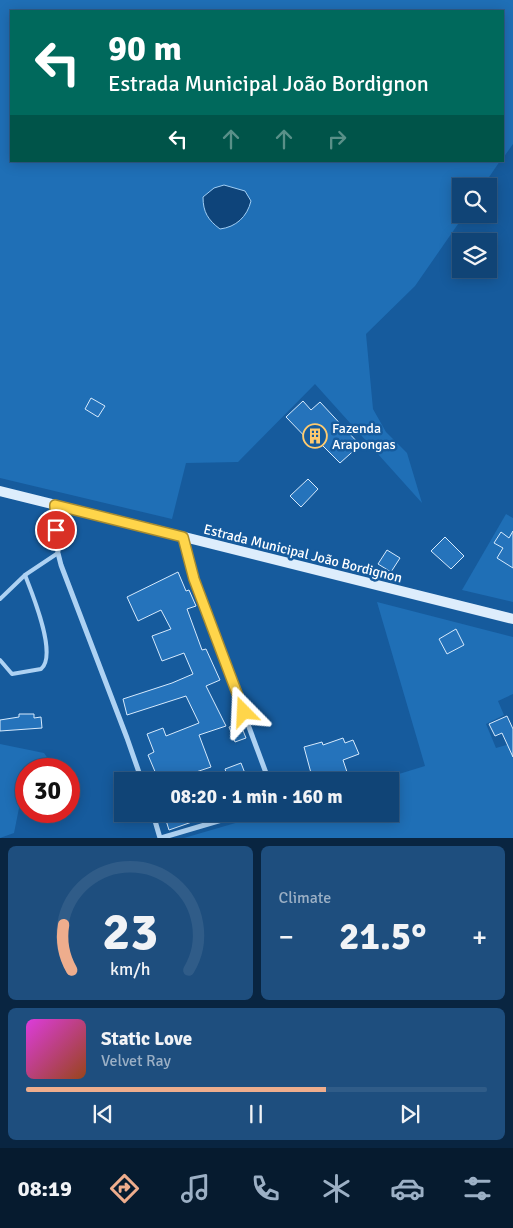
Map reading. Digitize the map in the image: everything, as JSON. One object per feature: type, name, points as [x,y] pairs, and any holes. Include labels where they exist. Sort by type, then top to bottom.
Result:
[{"type":"main road","name":"Estrada Municipal João Bordignon","points":[[0,491],[513,619]]},
{"type":"street","points":[[55,505],[58,554],[139,772]]},
{"type":"street","points":[[183,537],[194,579],[266,772]]},
{"type":"street","points":[[155,822],[160,838],[215,822]]},
{"type":"lane","points":[[0,599],[25,575],[58,554]]},
{"type":"lane","points":[[0,660],[12,674],[41,669],[46,661],[45,639],[38,607],[25,575]]},
{"type":"shaded area","points":[[0,0],[513,0],[513,144],[504,157],[504,10],[10,10],[10,162],[499,162],[488,178],[452,178],[452,223],[459,223],[415,286],[366,334],[373,409],[386,432],[407,453],[422,503],[315,384],[238,462],[186,463],[172,519],[0,478]]},
{"type":"shaded area","points":[[224,185],[245,191],[251,201],[247,212],[240,220],[231,226],[220,229],[207,215],[203,197],[214,188]]},
{"type":"shaded area","points":[[506,514],[513,518],[513,602],[462,590]]},
{"type":"shaded area","points":[[377,602],[513,637],[513,694],[498,701],[504,715],[486,724],[496,748],[513,743],[513,838],[184,838],[239,822],[399,822],[399,774],[425,766]]},
{"type":"shaded area","points":[[0,744],[44,753],[47,758],[15,758],[16,823],[14,833],[0,838]]},
{"type":"building","points":[[91,398],[105,406],[98,417],[85,409]]},
{"type":"building","name":"Fazenda Arapongas","points":[[303,401],[311,410],[320,402],[360,445],[340,463],[319,442],[314,446],[286,417]]},
{"type":"building","points":[[308,479],[318,489],[301,507],[290,496]]},
{"type":"building","points":[[513,531],[513,568],[497,558],[503,548],[494,543],[501,532],[509,538]]},
{"type":"building","points":[[445,537],[464,556],[451,569],[431,551]]},
{"type":"building","points":[[387,550],[400,558],[391,572],[378,564]]},
{"type":"building","points":[[178,572],[186,591],[189,590],[196,606],[187,609],[202,650],[206,649],[220,680],[206,686],[226,726],[199,735],[211,767],[196,772],[155,772],[148,755],[154,752],[147,734],[163,728],[166,736],[199,723],[186,696],[127,715],[123,699],[193,674],[184,653],[162,661],[152,636],[171,629],[161,610],[138,621],[127,597]]},
{"type":"building","points":[[456,629],[464,645],[447,654],[439,639]]},
{"type":"building","points":[[19,714],[34,714],[34,718],[41,717],[42,728],[0,731],[0,720],[19,717]]},
{"type":"building","points":[[507,716],[513,729],[513,757],[502,733],[495,736],[489,724]]},
{"type":"building","points":[[240,723],[246,738],[235,742],[229,727]]},
{"type":"building","points":[[343,738],[345,743],[353,740],[359,754],[343,760],[347,772],[311,772],[304,747],[322,742],[323,745]]},
{"type":"building","points":[[241,763],[244,772],[226,772],[225,769]]},
{"type":"building","points":[[166,822],[192,822],[169,830]]},
{"type":"place","name":"Fazenda Arapongas","points":[[315,436]]},
{"type":"route","points":[[56,530],[55,505],[183,537],[194,579],[244,712]]}]
